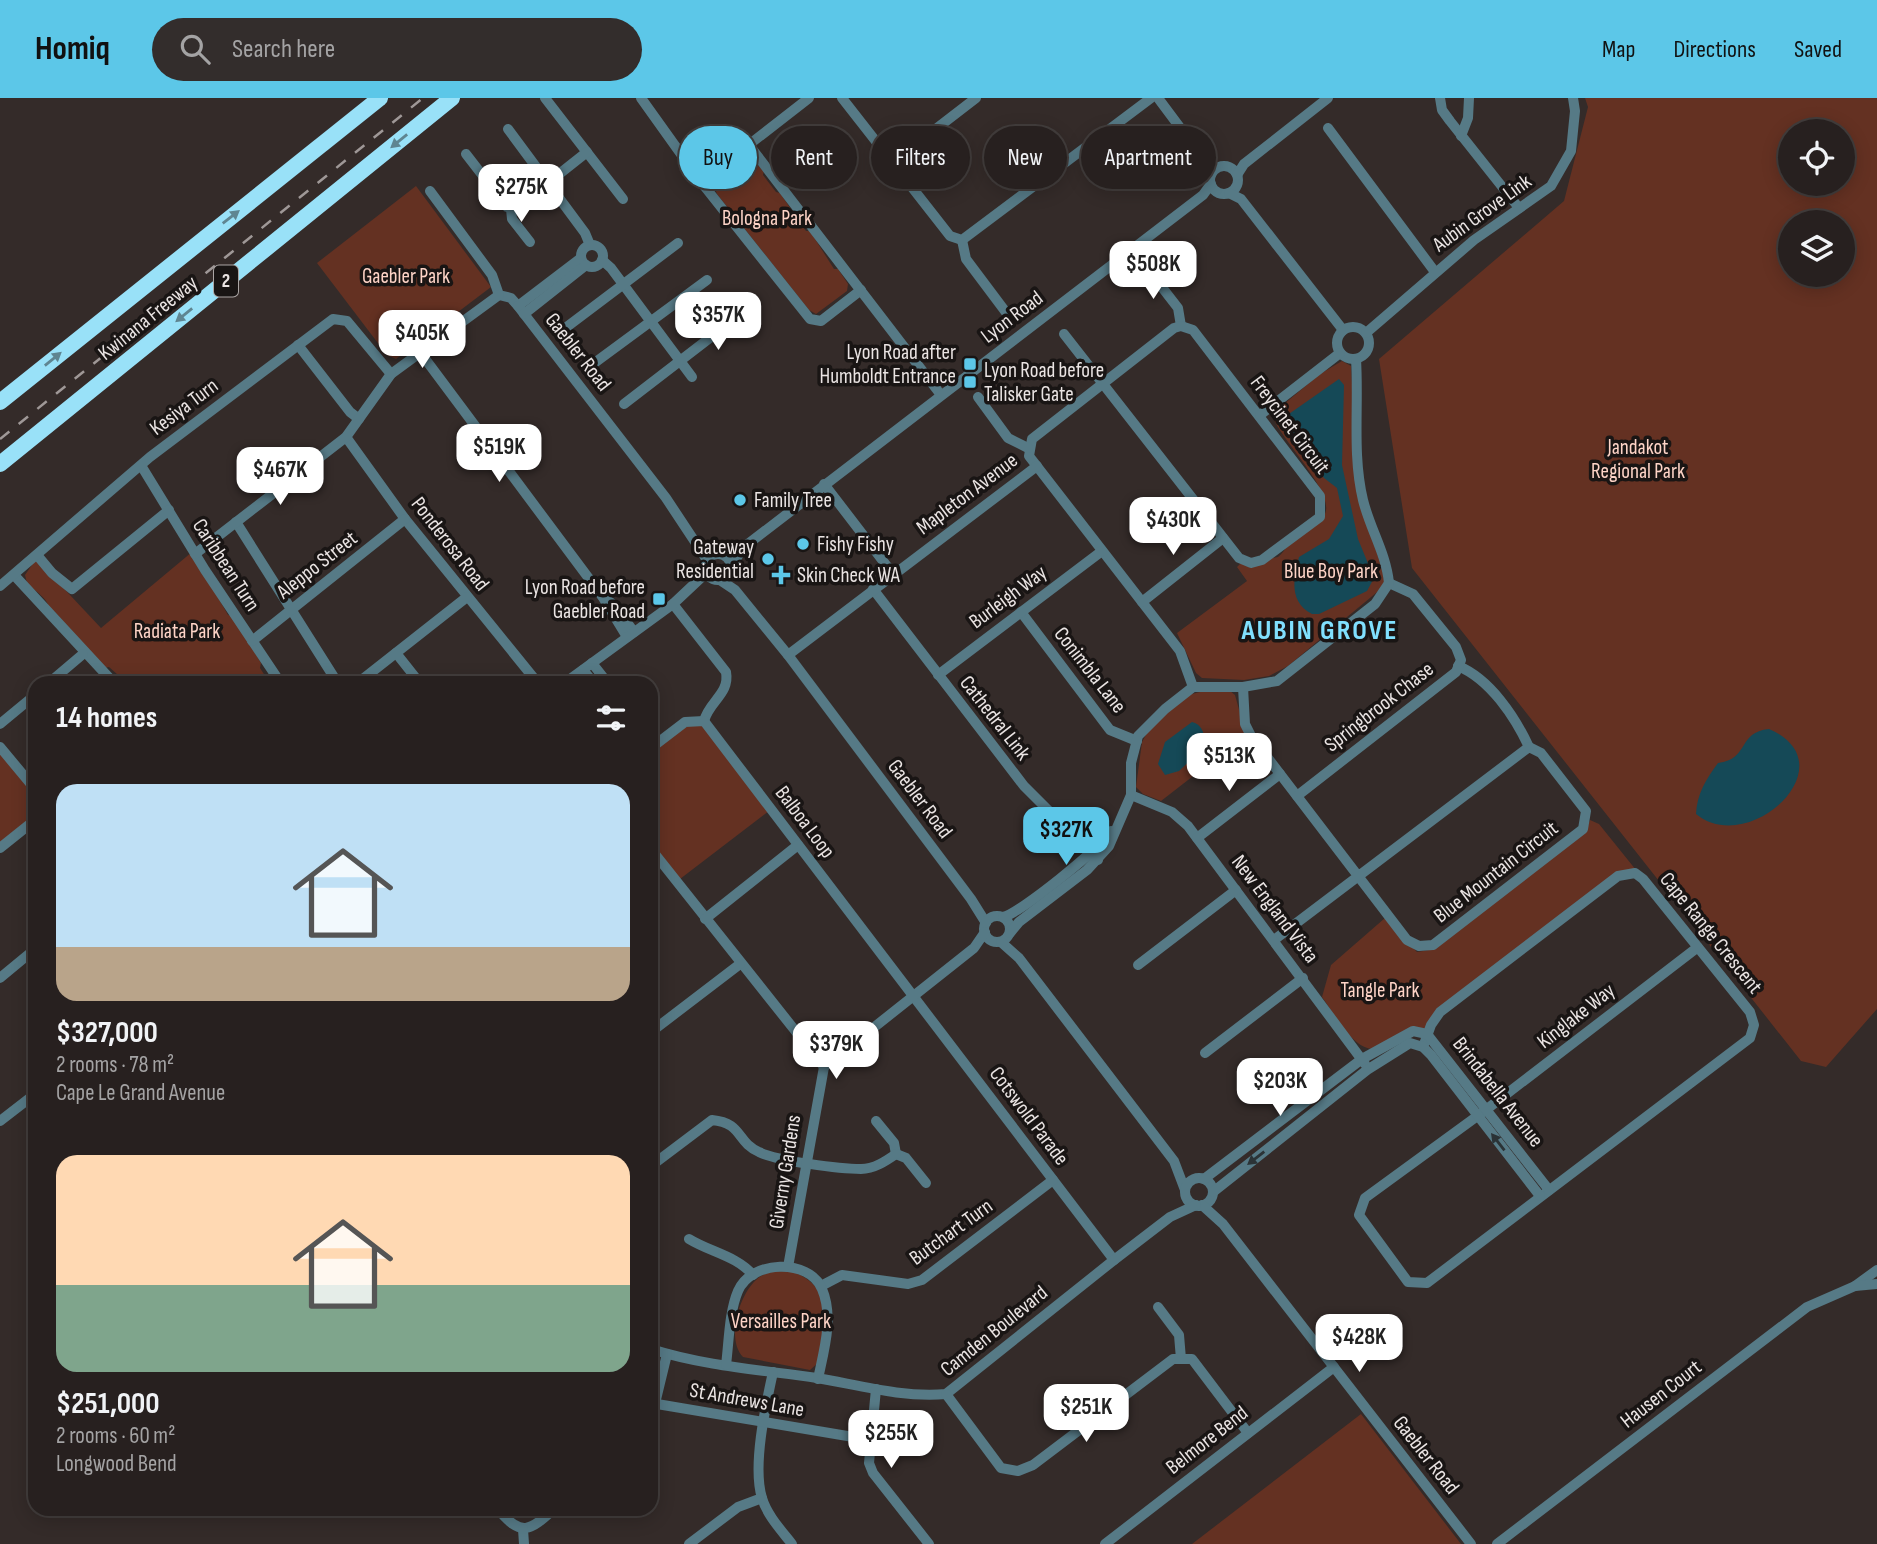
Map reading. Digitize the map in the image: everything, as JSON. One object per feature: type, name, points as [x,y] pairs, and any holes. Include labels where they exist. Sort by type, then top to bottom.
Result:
[{"type":"highway","name":"Kwinana Freeway","points":[[0,402],[380,98]]},
{"type":"highway","name":"Kwinana Freeway","points":[[0,464],[452,98]]},
{"type":"street","points":[[545,98],[623,199]]},
{"type":"street","points":[[641,98],[679,151]]},
{"type":"street","points":[[757,139],[810,98]]},
{"type":"street","points":[[842,98],[871,135]]},
{"type":"street","points":[[939,126],[976,98]]},
{"type":"street","points":[[962,240],[1151,98]]},
{"type":"street","points":[[1158,98],[1179,126]]},
{"type":"street","points":[[1224,193],[1232,173],[1328,98]]},
{"type":"street","points":[[1440,98],[1442,110],[1519,208]]},
{"type":"street","points":[[1461,136],[1468,118],[1469,98]]},
{"type":"street","name":"Aubin Grove Link","points":[[1366,333],[1435,272],[1551,186],[1571,151],[1575,111],[1573,98]]},
{"type":"street","points":[[1328,128],[1435,272]]},
{"type":"street","points":[[508,129],[584,233],[590,246],[599,249],[602,260],[624,285],[692,377]]},
{"type":"street","points":[[511,209],[515,209],[587,152]]},
{"type":"street","points":[[466,154],[511,209],[512,219],[530,243]]},
{"type":"street","points":[[757,155],[941,395]]},
{"type":"street","points":[[1216,163],[1232,173],[1241,199],[1343,330]]},
{"type":"street","name":"Lyon Road","points":[[1216,178],[1232,173]]},
{"type":"street","points":[[1216,185],[1224,193]]},
{"type":"street","points":[[707,189],[810,319],[821,321],[861,290]]},
{"type":"street","points":[[913,189],[950,236],[962,240]]},
{"type":"street","name":"Lyon Road","points":[[714,578],[731,568],[744,547],[1203,195],[1206,189]]},
{"type":"street","points":[[195,554],[346,437],[391,374],[499,295],[492,275],[430,191]]},
{"type":"street","points":[[1203,195],[1224,193],[1241,199]]},
{"type":"street","points":[[962,240],[966,259],[1012,319]]},
{"type":"street","points":[[564,329],[678,243]]},
{"type":"street","points":[[584,262],[583,250],[590,246]]},
{"type":"street","points":[[584,262],[595,266],[602,260]]},
{"type":"street","points":[[521,310],[584,262]]},
{"type":"street","points":[[1147,268],[1178,308],[1181,326],[1032,439],[1028,447],[1029,456],[1180,651],[1194,687]]},
{"type":"street","points":[[593,364],[707,280]]},
{"type":"street","name":"Gaebler Road","points":[[499,295],[511,298],[521,310],[696,541],[707,560]]},
{"type":"street","points":[[624,404],[737,317]]},
{"type":"street","name":"Kesiya Turn","points":[[0,586],[142,467],[150,457],[333,318],[347,321],[391,374]]},
{"type":"street","name":"Freycinet Circuit","points":[[1064,334],[1239,558],[1251,563],[1262,560],[1320,517],[1320,496],[1193,330],[1181,326]]},
{"type":"street","points":[[1340,353],[1337,340],[1343,330],[1356,327],[1366,333],[1368,349],[1356,359]]},
{"type":"street","points":[[298,345],[350,412],[359,419]]},
{"type":"street","points":[[420,352],[602,596],[607,608],[631,635]]},
{"type":"street","points":[[1260,415],[1340,353]]},
{"type":"street","points":[[1340,353],[1356,359]]},
{"type":"street","points":[[974,947],[1004,938],[1094,856],[1130,798],[1131,763],[1138,736],[1165,709],[1194,687],[1243,687],[1277,681],[1375,604],[1389,583],[1387,562],[1363,497],[1356,447],[1356,359]]},
{"type":"street","points":[[978,397],[1008,438],[1028,447]]},
{"type":"street","name":"Ponderosa Road","points":[[346,437],[405,519],[527,676]]},
{"type":"street","name":"Caribbean Turn","points":[[142,467],[195,554],[276,676]]},
{"type":"street","name":"Mapleton Avenue","points":[[788,655],[1037,467]]},
{"type":"street","points":[[824,484],[892,574]]},
{"type":"street","points":[[37,555],[52,573],[72,589],[169,510]]},
{"type":"street","name":"Aleppo Street","points":[[252,641],[405,519]]},
{"type":"street","points":[[236,522],[333,676]]},
{"type":"street","points":[[1142,602],[1223,538]]},
{"type":"street","name":"Gaebler Road","points":[[696,541],[720,554]]},
{"type":"street","name":"Lyon Road","points":[[707,560],[744,547]]},
{"type":"street","name":"Burleigh Way","points":[[938,675],[1102,551]]},
{"type":"street","points":[[720,554],[731,568]]},
{"type":"street","points":[[574,676],[693,587],[714,578],[707,560]]},
{"type":"street","name":"Gaebler Road","points":[[731,568],[735,590]]},
{"type":"street","points":[[14,575],[83,654],[107,676]]},
{"type":"street","name":"Gaebler Road","points":[[714,578],[735,590],[788,655],[971,899],[992,922],[989,940],[1004,938]]},
{"type":"street","name":"Springbrook Chase","points":[[1297,796],[1456,672],[1461,660],[1456,647],[1413,594],[1389,583]]},
{"type":"street","name":"Cathedral Link","points":[[873,589],[1024,786],[1094,856]]},
{"type":"street","points":[[367,676],[467,597]]},
{"type":"street","points":[[658,740],[685,722],[704,721],[707,710],[724,692],[728,682],[726,672],[673,604]]},
{"type":"street","name":"Conimbla Lane","points":[[1021,612],[1110,730],[1137,741]]},
{"type":"street","points":[[396,653],[414,676]]},
{"type":"street","points":[[57,676],[83,654]]},
{"type":"street","points":[[588,666],[591,676]]},
{"type":"street","points":[[588,666],[600,676]]},
{"type":"street","points":[[1274,940],[1529,747],[1521,729],[1479,676],[1458,666]]},
{"type":"street","name":"Blue Mountain Circuit","points":[[1243,687],[1245,724],[1407,940],[1419,946],[1433,946],[1583,829],[1586,811],[1541,753],[1529,747]]},
{"type":"street","points":[[0,724],[28,701]]},
{"type":"street","name":"Balboa Loop","points":[[704,721],[913,995]]},
{"type":"street","points":[[0,747],[28,781]]},
{"type":"street","points":[[1197,838],[1280,774]]},
{"type":"street","name":"New England Vista","points":[[1130,798],[1172,812],[1197,838],[1365,1064]]},
{"type":"street","points":[[0,848],[28,826]]},
{"type":"street","points":[[705,919],[799,845]]},
{"type":"street","points":[[658,858],[824,1067],[974,947],[992,922],[1012,915],[1094,856]]},
{"type":"street","name":"Cape Range Crescent","points":[[1423,1047],[1440,1012],[1618,876],[1635,873],[1643,879],[1750,1012],[1754,1025],[1750,1038],[1544,1193]]},
{"type":"street","points":[[1138,965],[1236,890]]},
{"type":"street","points":[[992,922],[1009,924],[1004,938]]},
{"type":"street","points":[[1004,938],[1174,1161],[1190,1202],[1205,1200],[1211,1185],[1174,1161]]},
{"type":"street","name":"Kinglake Way","points":[[1544,1193],[1427,1283],[1408,1282],[1359,1215],[1365,1198],[1698,947]]},
{"type":"street","points":[[0,978],[28,955]]},
{"type":"street","points":[[658,1027],[740,964]]},
{"type":"street","points":[[1205,1053],[1303,978]]},
{"type":"street","name":"Cotswold Parade","points":[[913,995],[1114,1260]]},
{"type":"street","name":"Brindabella Avenue","points":[[1201,1179],[1413,1031],[1427,1034],[1544,1193]]},
{"type":"street","name":"Brindabella Avenue","points":[[1205,1200],[1365,1064],[1410,1044],[1423,1047],[1482,1112]]},
{"type":"street","name":"Giverny Gardens","points":[[788,1266],[824,1067]]},
{"type":"street","points":[[0,1121],[28,1099]]},
{"type":"street","points":[[658,1162],[712,1120],[728,1122],[759,1152],[806,1162],[862,1169],[883,1163],[896,1154]]},
{"type":"street","points":[[876,1121],[894,1143],[896,1154]]},
{"type":"street","points":[[896,1154],[906,1158],[926,1183]]},
{"type":"street","points":[[1185,1192],[1191,1180],[1201,1179]]},
{"type":"street","name":"Butchart Turn","points":[[821,1286],[842,1275],[908,1284],[922,1280],[1053,1180]]},
{"type":"street","name":"Camden Boulevard","points":[[1170,1217],[1185,1192]]},
{"type":"street","name":"Gaebler Road","points":[[1205,1200],[1471,1544]]},
{"type":"street","name":"Camden Boulevard","points":[[658,1351],[876,1389],[931,1396],[946,1394],[1170,1217],[1205,1200]]},
{"type":"street","points":[[690,1239],[708,1251],[735,1259],[753,1275]]},
{"type":"street","points":[[726,1365],[738,1289],[757,1271],[788,1266],[808,1273],[821,1286],[827,1304],[827,1329],[818,1379]]},
{"type":"street","name":"Hausen Court","points":[[1497,1544],[1788,1320],[1826,1297],[1855,1286],[1877,1270]]},
{"type":"street","name":"Hausen Court","points":[[1855,1286],[1877,1284]]},
{"type":"street","points":[[1158,1307],[1180,1335],[1181,1359]]},
{"type":"street","points":[[658,1399],[667,1354]]},
{"type":"street","points":[[946,1394],[1001,1468],[1018,1471],[1033,1465],[1173,1359],[1192,1359],[1248,1433]]},
{"type":"street","name":"Belmore Bend","points":[[1105,1544],[1334,1367]]},
{"type":"street","points":[[773,1372],[762,1423],[762,1498],[769,1515],[792,1544]]},
{"type":"street","points":[[876,1389],[869,1462],[873,1472],[929,1544]]},
{"type":"street","name":"St Andrews Lane","points":[[658,1404],[871,1440]]},
{"type":"street","points":[[689,1544],[738,1507],[762,1498]]},
{"type":"street","points":[[503,1516],[508,1522],[523,1529],[535,1527],[547,1516]]},
{"type":"street","points":[[523,1529],[524,1544]]},
{"type":"green space","name":"Jandakot Regional Park","points":[[1585,98],[1877,98],[1877,1009],[1826,1067],[1801,1061],[1412,568],[1379,359],[1564,201],[1588,107]]},
{"type":"green space","name":"Bologna Park","points":[[757,165],[764,171],[763,175],[771,189],[780,193],[806,231],[810,231],[834,269],[838,269],[848,284],[847,291],[816,314],[809,310],[715,189],[757,189]]},
{"type":"green space","name":"Gaebler Park","points":[[416,186],[491,287],[396,359],[387,355],[317,263]]},
{"type":"green space","name":"Blue Boy Park","points":[[1342,361],[1351,366],[1358,491],[1385,579],[1382,588],[1288,666],[1269,676],[1244,680],[1202,678],[1196,673],[1177,633],[1247,581],[1237,567],[1240,564],[1278,557],[1291,540],[1323,517],[1326,508],[1323,496],[1272,414],[1320,374]]},
{"type":"green space","name":"Radiata Park","points":[[192,552],[228,615],[233,616],[261,663],[260,668],[265,676],[119,676],[109,667],[105,668],[54,611],[50,611],[44,598],[27,583],[25,575],[34,562],[39,562],[101,628]]},
{"type":"green space","points":[[1204,691],[1230,691],[1235,695],[1246,735],[1161,801],[1143,794],[1136,787],[1142,742],[1149,729],[1188,695]]},
{"type":"green space","points":[[688,725],[702,725],[769,811],[680,879],[658,852],[658,748]]},
{"type":"green space","points":[[0,751],[28,785],[28,823],[0,845]]},
{"type":"green space","name":"Tangle Park","points":[[1590,820],[1599,824],[1636,870],[1617,873],[1438,1011],[1426,1031],[1373,1049],[1357,1043],[1350,1036],[1322,997],[1331,965],[1385,918],[1417,952],[1435,949],[1586,831]]},
{"type":"green space","name":"Versailles Park","points":[[788,1270],[814,1285],[823,1306],[819,1362],[810,1370],[743,1357],[735,1339],[737,1315],[753,1282],[767,1273]]},
{"type":"green space","points":[[1361,1414],[1461,1544],[1192,1544]]},
{"type":"water","points":[[1339,379],[1344,385],[1342,465],[1358,539],[1374,578],[1367,591],[1319,614],[1312,614],[1299,603],[1296,596],[1294,582],[1299,557],[1329,539],[1343,516],[1337,488],[1324,478],[1285,421],[1286,416]]},
{"type":"water","points":[[1192,722],[1203,732],[1203,748],[1179,771],[1165,775],[1158,764],[1165,742]]},
{"type":"water","points":[[1769,729],[1791,745],[1799,763],[1795,783],[1783,801],[1764,816],[1741,824],[1718,824],[1696,814],[1703,787],[1718,763],[1735,756],[1752,735]]},
{"type":"railway","points":[[0,439],[423,98]]},
{"type":"place","name":"Lyon Road after Humboldt Entrance","points":[[970,364]]},
{"type":"place","name":"Lyon Road before Talisker Gate","points":[[970,382]]},
{"type":"place","name":"Family Tree","points":[[740,500]]},
{"type":"place","name":"Fishy Fishy","points":[[803,544]]},
{"type":"place","name":"Gateway Residential","points":[[768,559]]},
{"type":"place","name":"Skin Check WA","points":[[781,575]]},
{"type":"place","name":"Lyon Road before Gaebler Road","points":[[659,599]]},
{"type":"district","name":"AUBIN GROVE","points":[[1320,630]]}]
